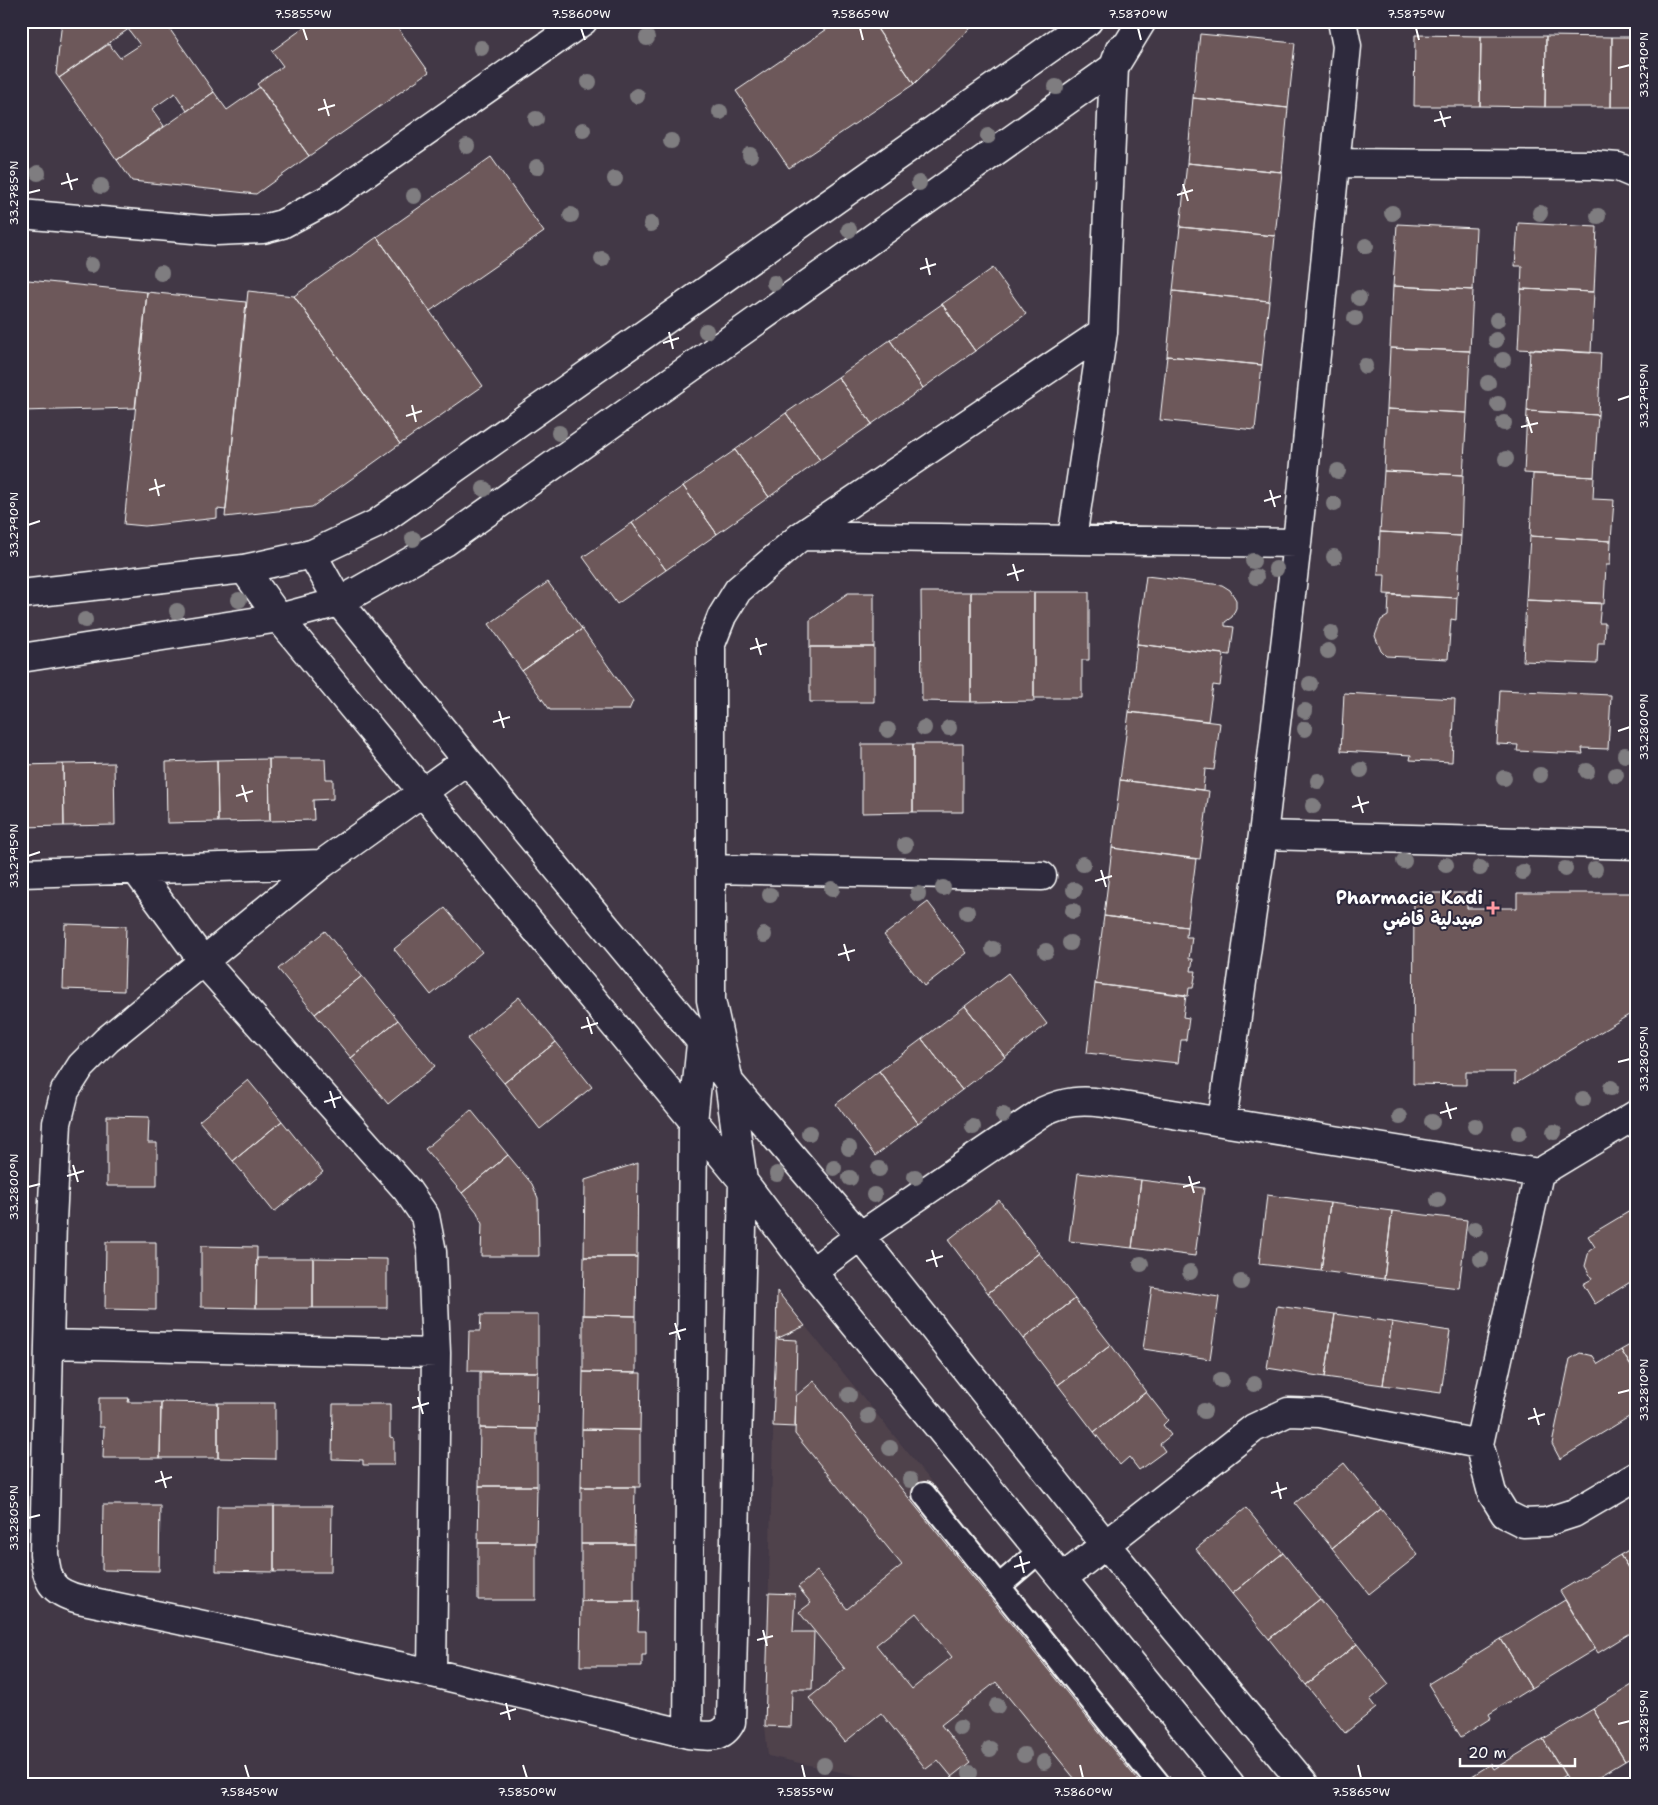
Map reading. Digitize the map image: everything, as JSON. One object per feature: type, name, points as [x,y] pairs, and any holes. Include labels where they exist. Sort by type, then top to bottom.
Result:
[{"type":"street","points":[[21,214],[216,231],[263,229],[282,224],[329,199],[583,21]]},
{"type":"street","points":[[21,594],[244,569],[312,554],[376,524],[1088,21]]},
{"type":"street","points":[[1072,539],[1103,332],[1114,68],[1130,21]]},
{"type":"street","points":[[21,658],[280,618],[339,602],[445,542],[1114,68],[1142,21]]},
{"type":"street","points":[[1222,1122],[1264,835],[1297,543],[1347,46],[1342,21]]},
{"type":"street","points":[[1335,163],[1618,166],[1637,175]]},
{"type":"street","points":[[467,760],[322,864],[107,1040],[81,1066],[65,1091],[56,1123],[52,1220],[44,1554],[48,1577],[59,1593],[79,1600],[432,1673],[688,1734],[715,1736],[724,1732],[731,1722],[743,1181],[729,1082],[711,1000],[713,869],[711,644],[722,616],[738,590],[801,536],[1103,332]]},
{"type":"street","points":[[801,536],[1297,543]]},
{"type":"street","points":[[312,554],[339,602],[467,760],[700,1040],[729,1082],[860,1236],[1105,1544],[1304,1784]]},
{"type":"street","points":[[244,569],[280,618],[692,1122],[743,1181],[812,1272],[1064,1578],[1230,1784]]},
{"type":"street","points":[[1264,835],[1637,845]]},
{"type":"street","points":[[21,873],[322,864]]},
{"type":"street","points":[[713,869],[1042,876]]},
{"type":"street","points":[[136,870],[203,961],[417,1203],[425,1216],[432,1252],[436,1353],[432,1673]]},
{"type":"street","points":[[688,1734],[692,1122],[700,1040],[711,1000]]},
{"type":"street","points":[[812,1272],[860,1236],[1044,1111],[1056,1106],[1083,1100],[1538,1173],[1637,1114]]},
{"type":"street","points":[[1538,1173],[1479,1444],[1492,1493],[1506,1514],[1523,1523],[1546,1522],[1574,1513],[1637,1476]]},
{"type":"street","points":[[50,1344],[436,1353]]},
{"type":"street","points":[[1064,1578],[1254,1428],[1288,1412],[1320,1412],[1479,1444]]},
{"type":"lane","points":[[924,1494],[1159,1784]]},
{"type":"lane","points":[[999,1586],[1041,1550]]},
{"type":"shaded area","points":[[777,1291],[1176,1784],[895,1784],[768,1756],[765,1726]]},
{"type":"building","points":[[62,21],[140,21],[59,78],[56,74]]},
{"type":"building","points":[[140,21],[164,21],[214,92],[187,111],[175,93],[152,109],[164,126],[117,160],[59,78],[109,44],[120,58],[140,45],[128,29]]},
{"type":"building","points":[[313,21],[393,21],[429,72],[309,156],[257,84],[283,66],[272,51]]},
{"type":"building","points":[[839,21],[872,21],[914,84],[789,168],[736,91]]},
{"type":"building","points":[[872,21],[978,21],[914,84]]},
{"type":"building","points":[[1200,34],[1295,43],[1288,108],[1193,98]]},
{"type":"building","points":[[1415,35],[1481,36],[1480,106],[1414,106]]},
{"type":"building","points":[[1481,36],[1546,36],[1545,107],[1480,106]]},
{"type":"building","points":[[1546,36],[1612,37],[1611,107],[1545,107]]},
{"type":"building","points":[[1612,37],[1637,37],[1637,107],[1611,107]]},
{"type":"building","points":[[260,87],[309,156],[256,194],[132,181],[117,160],[214,92],[227,110]]},
{"type":"building","points":[[1193,98],[1288,108],[1282,172],[1187,163]]},
{"type":"building","points":[[491,157],[544,232],[430,311],[377,237]]},
{"type":"building","points":[[1187,163],[1282,172],[1275,236],[1180,227]]},
{"type":"building","points":[[1518,223],[1597,227],[1594,292],[1521,289],[1522,266],[1515,266]]},
{"type":"building","points":[[1397,224],[1476,228],[1473,290],[1393,286]]},
{"type":"building","points":[[1180,227],[1275,236],[1269,301],[1173,291]]},
{"type":"building","points":[[377,237],[483,386],[400,444],[294,296]]},
{"type":"building","points":[[993,268],[1026,314],[975,351],[942,304]]},
{"type":"building","points":[[28,280],[147,292],[135,408],[21,411],[21,330]]},
{"type":"building","points":[[1393,286],[1473,290],[1470,351],[1390,348]]},
{"type":"building","points":[[1521,289],[1594,292],[1591,353],[1518,349]]},
{"type":"building","points":[[248,291],[294,296],[400,444],[312,507],[225,517]]},
{"type":"building","points":[[1173,291],[1269,301],[1262,365],[1167,356]]},
{"type":"building","points":[[147,292],[246,302],[226,510],[217,509],[217,518],[145,526],[124,524]]},
{"type":"building","points":[[942,304],[975,351],[923,388],[890,340]]},
{"type":"building","points":[[890,340],[923,388],[872,424],[838,377]]},
{"type":"building","points":[[1390,348],[1470,351],[1467,413],[1387,409]]},
{"type":"building","points":[[1530,349],[1601,353],[1598,415],[1527,411]]},
{"type":"building","points":[[1167,356],[1262,365],[1255,430],[1160,420]]},
{"type":"building","points":[[838,377],[872,424],[820,460],[786,413]]},
{"type":"building","points":[[1387,409],[1467,413],[1463,475],[1384,471]]},
{"type":"building","points":[[1527,411],[1598,415],[1594,477],[1524,473]]},
{"type":"building","points":[[786,413],[820,460],[769,497],[735,450]]},
{"type":"building","points":[[735,450],[769,497],[717,534],[683,486]]},
{"type":"building","points":[[1384,471],[1463,475],[1461,536],[1380,532]]},
{"type":"building","points":[[1533,474],[1594,477],[1593,499],[1614,500],[1611,541],[1530,536]]},
{"type":"building","points":[[683,486],[717,534],[666,570],[632,523]]},
{"type":"building","points":[[632,523],[666,570],[617,604],[583,557]]},
{"type":"building","points":[[1380,532],[1461,536],[1457,598],[1384,594],[1385,575],[1378,575]]},
{"type":"building","points":[[1530,536],[1611,541],[1610,565],[1606,565],[1604,604],[1526,600]]},
{"type":"building","points":[[1146,576],[1222,585],[1230,590],[1236,600],[1236,608],[1232,617],[1225,622],[1225,626],[1234,627],[1230,655],[1137,644]]},
{"type":"building","points":[[548,582],[582,629],[522,671],[489,624]]},
{"type":"building","points":[[921,592],[971,592],[971,702],[922,701]]},
{"type":"building","points":[[971,592],[1034,592],[1034,701],[971,702]]},
{"type":"building","points":[[1034,592],[1089,592],[1089,660],[1082,660],[1082,698],[1034,698]]},
{"type":"building","points":[[848,593],[874,593],[874,647],[810,647],[810,620]]},
{"type":"building","points":[[1389,595],[1457,598],[1456,620],[1451,619],[1448,659],[1386,656],[1381,651],[1375,636],[1381,620],[1388,616]]},
{"type":"building","points":[[1526,600],[1601,603],[1599,623],[1605,623],[1604,643],[1598,643],[1597,664],[1523,661]]},
{"type":"building","points":[[582,629],[633,701],[629,710],[550,710],[522,671]]},
{"type":"building","points":[[1137,644],[1224,654],[1220,686],[1213,685],[1208,721],[1129,712]]},
{"type":"building","points":[[810,647],[874,647],[874,702],[810,702]]},
{"type":"building","points":[[1500,690],[1611,695],[1608,749],[1582,748],[1583,754],[1517,751],[1518,745],[1497,744]]},
{"type":"building","points":[[1344,693],[1455,699],[1452,762],[1410,760],[1411,755],[1341,751]]},
{"type":"building","points":[[1129,712],[1220,723],[1214,770],[1205,769],[1203,790],[1120,780]]},
{"type":"building","points":[[862,744],[913,744],[913,812],[862,813]]},
{"type":"building","points":[[913,744],[963,744],[963,812],[913,812]]},
{"type":"building","points":[[269,759],[325,759],[326,779],[333,779],[333,799],[313,800],[314,820],[270,821]]},
{"type":"building","points":[[269,759],[270,821],[218,822],[217,760]]},
{"type":"building","points":[[217,760],[218,822],[167,823],[166,762]]},
{"type":"building","points":[[114,763],[115,825],[64,826],[63,764]]},
{"type":"building","points":[[63,764],[64,826],[21,827],[21,765]]},
{"type":"building","points":[[1120,780],[1209,791],[1200,859],[1112,848]]},
{"type":"building","points":[[1112,848],[1196,859],[1187,927],[1104,916]]},
{"type":"building","points":[[1414,893],[1467,893],[1467,908],[1517,908],[1517,893],[1637,893],[1637,1010],[1515,1084],[1515,1072],[1466,1072],[1466,1085],[1413,1084]]},
{"type":"building","points":[[928,902],[967,953],[924,986],[884,935]]},
{"type":"building","points":[[445,908],[482,952],[431,995],[394,949]]},
{"type":"building","points":[[1104,916],[1187,927],[1186,937],[1192,937],[1189,959],[1193,959],[1191,971],[1196,971],[1193,988],[1189,988],[1188,996],[1095,984]]},
{"type":"building","points":[[65,924],[126,926],[124,991],[63,989]]},
{"type":"building","points":[[325,931],[362,976],[315,1014],[278,969]]},
{"type":"building","points":[[1008,973],[1047,1024],[1005,1057],[965,1006]]},
{"type":"building","points":[[362,976],[398,1020],[351,1058],[315,1014]]},
{"type":"building","points":[[1095,984],[1186,995],[1183,1017],[1189,1018],[1186,1040],[1181,1040],[1178,1063],[1087,1053]]},
{"type":"building","points":[[519,997],[556,1042],[504,1083],[467,1039]]},
{"type":"building","points":[[965,1006],[1005,1057],[962,1090],[922,1039]]},
{"type":"building","points":[[398,1020],[435,1066],[388,1104],[351,1058]]},
{"type":"building","points":[[922,1039],[962,1090],[918,1123],[879,1071]]},
{"type":"building","points":[[556,1042],[592,1087],[540,1129],[504,1083]]},
{"type":"building","points":[[879,1071],[918,1123],[875,1156],[836,1104]]},
{"type":"building","points":[[248,1080],[282,1121],[233,1161],[199,1121]]},
{"type":"building","points":[[471,1110],[508,1155],[462,1193],[425,1149]]},
{"type":"building","points":[[107,1116],[149,1117],[148,1143],[157,1143],[157,1186],[107,1186]]},
{"type":"building","points":[[282,1121],[323,1172],[274,1212],[233,1161]]},
{"type":"building","points":[[508,1155],[532,1184],[538,1198],[539,1256],[481,1256],[482,1224],[477,1212],[462,1193]]},
{"type":"building","points":[[638,1163],[637,1257],[584,1257],[585,1180]]},
{"type":"building","points":[[1078,1173],[1141,1180],[1132,1248],[1069,1241]]},
{"type":"building","points":[[1141,1180],[1204,1188],[1195,1256],[1132,1248]]},
{"type":"building","points":[[1267,1195],[1330,1203],[1321,1271],[1259,1264]]},
{"type":"building","points":[[999,1200],[1039,1253],[988,1293],[948,1240]]},
{"type":"building","points":[[1330,1203],[1392,1211],[1384,1279],[1321,1271]]},
{"type":"building","points":[[1635,1208],[1637,1211],[1637,1287],[1632,1281],[1595,1304],[1583,1284],[1592,1279],[1585,1266],[1589,1251],[1595,1247],[1588,1236]]},
{"type":"building","points":[[1392,1211],[1467,1220],[1459,1288],[1384,1279]]},
{"type":"building","points":[[106,1242],[156,1242],[156,1310],[105,1309]]},
{"type":"building","points":[[201,1246],[257,1247],[256,1308],[201,1307]]},
{"type":"building","points":[[1039,1253],[1075,1299],[1023,1339],[988,1293]]},
{"type":"building","points":[[584,1257],[637,1257],[636,1316],[583,1315]]},
{"type":"building","points":[[257,1258],[313,1258],[313,1308],[256,1308]]},
{"type":"building","points":[[313,1258],[387,1259],[387,1308],[313,1308]]},
{"type":"building","points":[[1152,1287],[1219,1297],[1210,1359],[1143,1349]]},
{"type":"building","points":[[777,1291],[805,1326],[776,1339]]},
{"type":"building","points":[[1075,1299],[1111,1345],[1058,1385],[1023,1339]]},
{"type":"building","points":[[1277,1306],[1335,1314],[1325,1377],[1267,1368]]},
{"type":"building","points":[[1335,1314],[1392,1322],[1383,1385],[1325,1377]]},
{"type":"building","points":[[481,1315],[538,1315],[538,1372],[468,1371],[469,1331],[480,1331]]},
{"type":"building","points":[[583,1315],[636,1316],[636,1373],[583,1372]]},
{"type":"building","points":[[1392,1322],[1450,1331],[1441,1393],[1383,1385]]},
{"type":"building","points":[[776,1339],[797,1340],[795,1427],[773,1426]]},
{"type":"building","points":[[1637,1341],[1637,1376],[1621,1350]]},
{"type":"building","points":[[1111,1345],[1146,1392],[1094,1432],[1058,1385]]},
{"type":"building","points":[[1621,1350],[1637,1376],[1637,1412],[1560,1459],[1552,1444],[1570,1359],[1580,1353],[1593,1356],[1598,1364]]},
{"type":"building","points":[[480,1372],[538,1372],[537,1429],[480,1428]]},
{"type":"building","points":[[583,1372],[641,1373],[640,1430],[582,1429]]},
{"type":"building","points":[[814,1381],[1141,1784],[1079,1784],[996,1682],[941,1725],[971,1762],[952,1777],[938,1760],[926,1769],[881,1713],[845,1742],[809,1698],[845,1669],[799,1612],[811,1603],[798,1587],[817,1571],[847,1609],[902,1565],[795,1434],[796,1396]],"holes":[[[916,1613],[952,1657],[912,1689],[876,1645]]]},
{"type":"building","points":[[1146,1392],[1168,1420],[1163,1425],[1171,1435],[1160,1444],[1165,1451],[1139,1470],[1129,1457],[1120,1465],[1094,1432]]},
{"type":"building","points":[[99,1398],[129,1398],[128,1402],[161,1402],[160,1458],[103,1458],[104,1427],[99,1427]]},
{"type":"building","points":[[161,1402],[218,1403],[218,1458],[160,1458]]},
{"type":"building","points":[[218,1403],[275,1403],[275,1459],[218,1458]]},
{"type":"building","points":[[333,1404],[390,1404],[390,1437],[394,1438],[394,1465],[363,1465],[363,1460],[332,1459]]},
{"type":"building","points":[[480,1428],[537,1429],[537,1486],[479,1486]]},
{"type":"building","points":[[582,1429],[640,1430],[640,1487],[581,1487]]},
{"type":"building","points":[[1344,1463],[1381,1509],[1332,1548],[1295,1503]]},
{"type":"building","points":[[479,1486],[537,1486],[536,1543],[478,1543]]},
{"type":"building","points":[[581,1487],[635,1487],[634,1544],[581,1544]]},
{"type":"building","points":[[103,1505],[160,1505],[159,1571],[102,1570]]},
{"type":"building","points":[[217,1506],[274,1506],[274,1572],[216,1571]]},
{"type":"building","points":[[274,1506],[332,1506],[331,1572],[274,1572]]},
{"type":"building","points":[[1246,1508],[1283,1553],[1232,1594],[1196,1549]]},
{"type":"building","points":[[1381,1509],[1418,1555],[1369,1594],[1332,1548]]},
{"type":"building","points":[[478,1543],[536,1543],[536,1600],[478,1600]]},
{"type":"building","points":[[581,1544],[634,1544],[634,1601],[581,1601]]},
{"type":"building","points":[[1637,1545],[1637,1582],[1620,1555]]},
{"type":"building","points":[[1283,1553],[1320,1599],[1269,1639],[1232,1594]]},
{"type":"building","points":[[1620,1555],[1637,1582],[1637,1629],[1598,1653],[1560,1591]]},
{"type":"building","points":[[769,1593],[795,1594],[793,1632],[814,1632],[812,1689],[792,1689],[791,1727],[765,1726]]},
{"type":"building","points":[[1320,1599],[1357,1644],[1306,1685],[1269,1639]]},
{"type":"building","points":[[1565,1600],[1595,1649],[1531,1688],[1501,1639]]},
{"type":"building","points":[[581,1601],[639,1601],[638,1631],[646,1631],[646,1655],[642,1655],[642,1666],[580,1666]]},
{"type":"building","points":[[1501,1639],[1531,1688],[1489,1714],[1491,1718],[1461,1737],[1428,1684]]},
{"type":"building","points":[[1357,1644],[1389,1684],[1370,1700],[1376,1708],[1345,1733],[1306,1685]]},
{"type":"building","points":[[1637,1682],[1637,1754],[1625,1761],[1593,1709]]},
{"type":"building","points":[[1593,1709],[1625,1761],[1587,1784],[1571,1784],[1543,1739]]},
{"type":"building","points":[[1543,1739],[1565,1775],[1552,1784],[1467,1784],[1471,1781],[1469,1778],[1491,1764],[1494,1769]]},
{"type":"place","name":"Pharmacie Kadi صيدلية قاضي","points":[[1493,908]]}]
